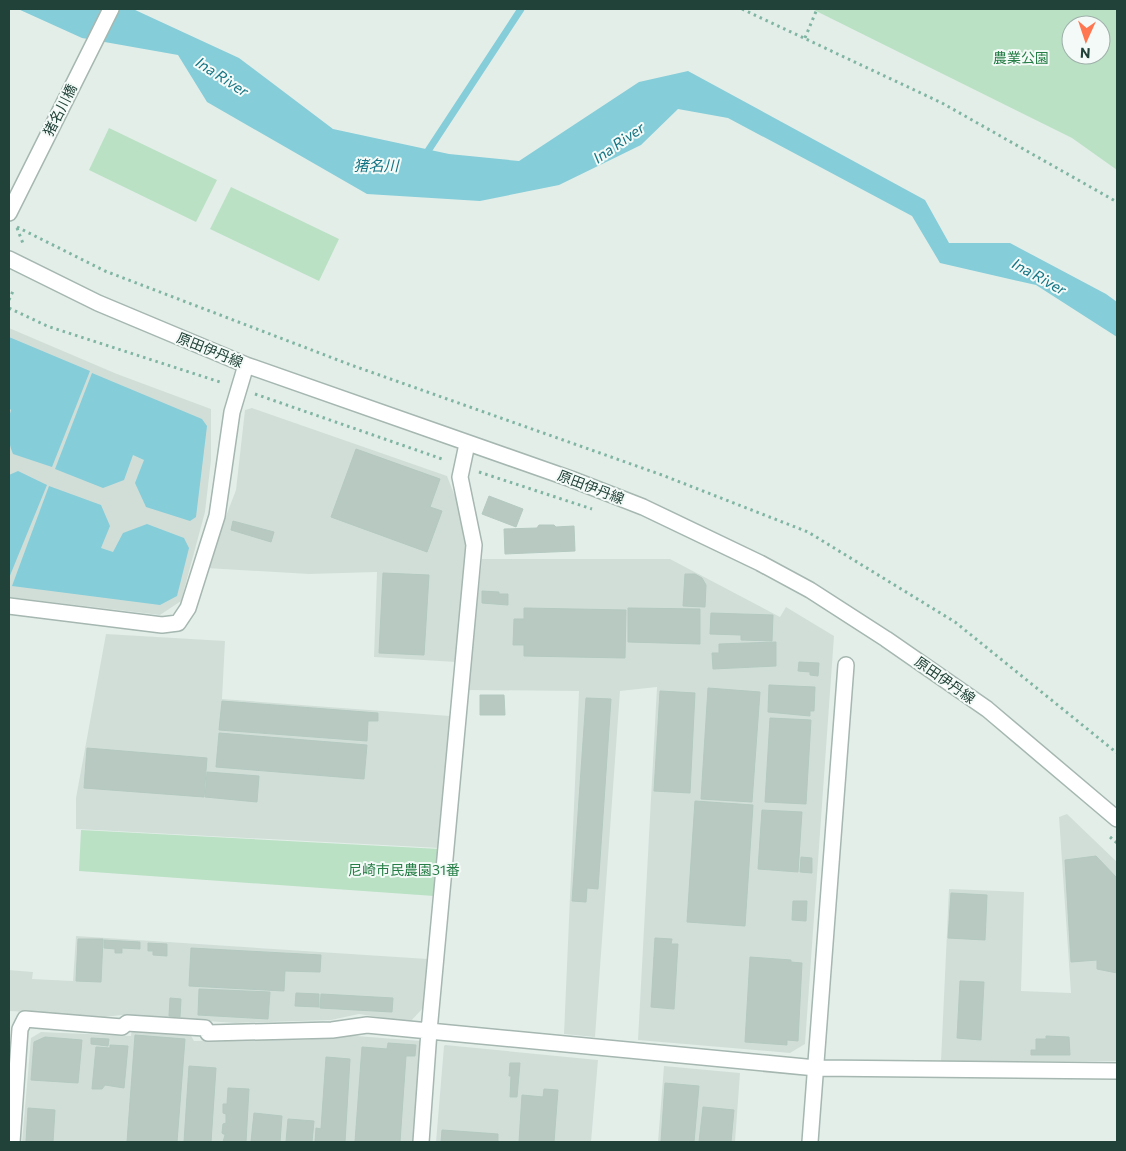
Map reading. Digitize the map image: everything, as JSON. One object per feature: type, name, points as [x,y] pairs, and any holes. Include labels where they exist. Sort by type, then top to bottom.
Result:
[{"type":"street","name":"猪名川橋","points":[[13,215],[111,9]]},
{"type":"street","name":"原田伊丹線","points":[[9,259],[98,303],[246,365],[571,479],[643,508],[752,559],[810,590],[886,639],[986,710],[1117,818]]},
{"type":"street","points":[[9,606],[162,625],[178,623],[188,608],[217,516],[232,412],[246,365]]},
{"type":"street","points":[[421,1142],[429,1031],[474,545],[460,477],[467,444]]},
{"type":"street","points":[[810,1142],[846,665]]},
{"type":"street","points":[[12,1142],[20,1029],[25,1019],[122,1027],[127,1023],[205,1028],[208,1033],[332,1030],[367,1024],[816,1068],[1117,1072]]},
{"type":"path","points":[[742,9],[942,103],[1117,202]]},
{"type":"path","points":[[805,38],[817,9]]},
{"type":"path","points":[[13,215],[27,255]]},
{"type":"path","points":[[9,300],[13,291]]},
{"type":"path","points":[[9,308],[47,326],[239,388],[599,512]]},
{"type":"path","points":[[1110,837],[1117,843]]},
{"type":"shaded area","points":[[9,328],[117,374],[211,409],[211,460],[205,512],[181,601],[160,615],[9,597]]},
{"type":"shaded area","points":[[252,408],[447,476],[465,522],[467,544],[456,662],[374,657],[377,572],[309,574],[206,568],[236,490],[245,410]]},
{"type":"shaded area","points":[[482,559],[670,559],[780,617],[786,607],[834,636],[805,1044],[790,1053],[638,1040],[657,687],[620,691],[595,1037],[564,1034],[579,691],[468,690]]},
{"type":"shaded area","points":[[106,634],[225,641],[222,699],[450,716],[440,848],[76,829],[76,798]]},
{"type":"shaded area","points":[[1067,814],[1117,862],[1117,1061],[941,1061],[949,889],[1024,892],[1021,991],[1071,993],[1059,817]]},
{"type":"shaded area","points":[[76,936],[428,959],[423,1008],[410,1022],[359,1014],[331,1020],[235,1023],[122,1015],[104,1017],[10,1011],[9,1024],[9,970],[33,972],[32,979],[73,981]]},
{"type":"shaded area","points":[[132,1028],[189,1032],[194,1041],[305,1040],[343,1035],[422,1041],[414,1142],[22,1142],[31,1038],[41,1032],[131,1036]]},
{"type":"shaded area","points":[[445,1045],[598,1060],[591,1142],[436,1142]]},
{"type":"shaded area","points":[[664,1066],[740,1073],[735,1142],[658,1142]]},
{"type":"green space","name":"農業公園","points":[[812,9],[1117,9],[1117,170],[1072,138]]},
{"type":"green space","points":[[109,128],[217,180],[196,222],[89,170]]},
{"type":"green space","points":[[231,187],[339,239],[319,281],[210,229]]},
{"type":"green space","name":"尼崎市民農園31番","points":[[81,830],[440,849],[434,896],[79,871]]},
{"type":"water","name":"猪名川","points":[[18,9],[133,9],[239,58],[333,129],[449,154],[519,161],[639,82],[688,71],[925,200],[949,243],[1010,243],[1106,294],[1117,302],[1117,337],[1036,285],[940,263],[912,216],[728,118],[678,109],[641,145],[559,185],[480,201],[367,194],[207,102],[178,55],[82,38]]},
{"type":"water","points":[[9,337],[90,371],[52,467],[13,454],[11,449],[8,432],[11,410],[9,408]]},
{"type":"water","points":[[92,373],[202,419],[207,426],[196,517],[190,521],[146,507],[135,483],[144,460],[133,455],[124,480],[103,488],[55,469]]},
{"type":"water","points":[[18,471],[47,485],[9,578],[9,475]]},
{"type":"water","points":[[49,486],[101,505],[110,526],[101,548],[113,552],[123,533],[147,524],[184,538],[189,548],[177,596],[160,605],[12,586]]},
{"type":"building","points":[[356,449],[440,479],[430,507],[442,511],[427,552],[331,517]]},
{"type":"building","points":[[489,496],[523,509],[516,527],[482,514]]},
{"type":"building","points":[[233,521],[274,532],[271,542],[231,530]]},
{"type":"building","points":[[539,525],[554,525],[556,527],[574,526],[575,551],[505,554],[504,529],[537,528]]},
{"type":"building","points":[[383,573],[429,575],[424,655],[379,653]]},
{"type":"building","points":[[685,574],[695,574],[702,578],[706,585],[705,607],[683,606]]},
{"type":"building","points":[[482,591],[508,594],[508,605],[482,603]]},
{"type":"building","points":[[524,608],[626,610],[625,658],[524,656],[524,645],[513,645],[514,619],[524,619]]},
{"type":"building","points":[[628,608],[700,609],[700,644],[628,642]]},
{"type":"building","points":[[711,613],[773,615],[772,641],[741,640],[741,635],[710,634]]},
{"type":"building","points":[[776,642],[776,666],[713,669],[712,653],[719,653],[719,644]]},
{"type":"building","points":[[799,662],[819,663],[818,676],[810,675],[810,672],[798,671]]},
{"type":"building","points":[[769,685],[815,687],[814,711],[810,711],[810,716],[768,712]]},
{"type":"building","points":[[708,688],[760,692],[752,802],[701,799]]},
{"type":"building","points":[[660,691],[695,693],[690,793],[654,791]]},
{"type":"building","points":[[480,695],[504,695],[505,715],[480,715]]},
{"type":"building","points":[[586,698],[611,699],[598,889],[587,888],[586,902],[572,901]]},
{"type":"building","points":[[222,701],[378,713],[378,721],[368,721],[367,741],[219,730]]},
{"type":"building","points":[[770,718],[811,720],[806,804],[765,802]]},
{"type":"building","points":[[219,733],[367,745],[364,779],[216,767]]},
{"type":"building","points":[[87,748],[207,758],[204,797],[84,788]]},
{"type":"building","points":[[207,772],[259,776],[257,802],[205,797]]},
{"type":"building","points":[[695,801],[753,805],[745,926],[687,922]]},
{"type":"building","points":[[762,810],[802,812],[798,872],[758,869]]},
{"type":"building","points":[[1096,856],[1117,878],[1117,973],[1097,969],[1097,960],[1071,962],[1065,860]]},
{"type":"building","points":[[801,857],[812,858],[812,873],[800,872]]},
{"type":"building","points":[[951,893],[987,895],[985,940],[948,938]]},
{"type":"building","points":[[793,901],[807,901],[806,921],[792,920]]},
{"type":"building","points":[[655,938],[672,939],[671,944],[678,944],[674,1009],[651,1007]]},
{"type":"building","points":[[78,939],[103,939],[101,982],[76,981]]},
{"type":"building","points":[[104,940],[140,942],[140,949],[122,948],[122,953],[115,953],[115,949],[104,948]]},
{"type":"building","points":[[148,943],[167,944],[167,956],[153,955],[153,951],[148,951]]},
{"type":"building","points":[[191,948],[321,955],[320,972],[285,971],[284,991],[189,986]]},
{"type":"building","points":[[750,957],[791,960],[791,962],[802,963],[798,1041],[787,1040],[787,1045],[745,1042]]},
{"type":"building","points":[[960,981],[984,982],[981,1040],[957,1038]]},
{"type":"building","points":[[199,989],[270,992],[268,1019],[198,1015]]},
{"type":"building","points":[[296,993],[319,994],[319,1007],[295,1006]]},
{"type":"building","points":[[321,994],[393,998],[392,1012],[320,1008]]},
{"type":"building","points":[[170,998],[181,999],[180,1017],[169,1016]]},
{"type":"building","points":[[135,1035],[185,1039],[177,1142],[127,1142]]},
{"type":"building","points":[[1046,1036],[1069,1037],[1070,1055],[1031,1055],[1031,1050],[1036,1050],[1036,1039],[1046,1039]]},
{"type":"building","points":[[45,1037],[82,1040],[78,1083],[31,1080],[34,1042]]},
{"type":"building","points":[[91,1038],[109,1039],[108,1046],[91,1044]]},
{"type":"building","points":[[388,1043],[416,1045],[415,1056],[406,1056],[400,1142],[355,1142],[362,1047],[387,1049]]},
{"type":"building","points":[[110,1045],[128,1046],[124,1088],[105,1085],[102,1089],[92,1089],[96,1047],[110,1048]]},
{"type":"building","points":[[326,1057],[350,1059],[345,1142],[315,1142],[316,1128],[321,1129]]},
{"type":"building","points":[[510,1063],[520,1063],[517,1097],[510,1097]]},
{"type":"building","points":[[189,1066],[216,1068],[211,1142],[184,1142]]},
{"type":"building","points":[[665,1083],[699,1086],[694,1142],[661,1142]]},
{"type":"building","points":[[228,1088],[249,1089],[246,1142],[223,1142],[225,1135],[222,1133],[223,1124],[226,1123],[226,1114],[223,1113],[223,1104],[227,1104]]},
{"type":"building","points":[[544,1089],[558,1090],[554,1142],[519,1142],[522,1095],[543,1097]]},
{"type":"building","points":[[703,1107],[734,1110],[731,1142],[699,1142]]},
{"type":"building","points":[[28,1108],[55,1110],[53,1142],[26,1142]]},
{"type":"building","points":[[254,1113],[282,1116],[280,1142],[251,1142]]},
{"type":"building","points":[[288,1119],[314,1121],[312,1142],[286,1142]]},
{"type":"building","points":[[442,1130],[498,1134],[498,1142],[441,1142]]},
{"type":"waterway","points":[[424,157],[521,9]]},
{"type":"water label","name":"Ina River","points":[[222,77]]},
{"type":"water label","name":"Ina River","points":[[619,143]]},
{"type":"water label","name":"Ina River","points":[[1039,277]]}]
